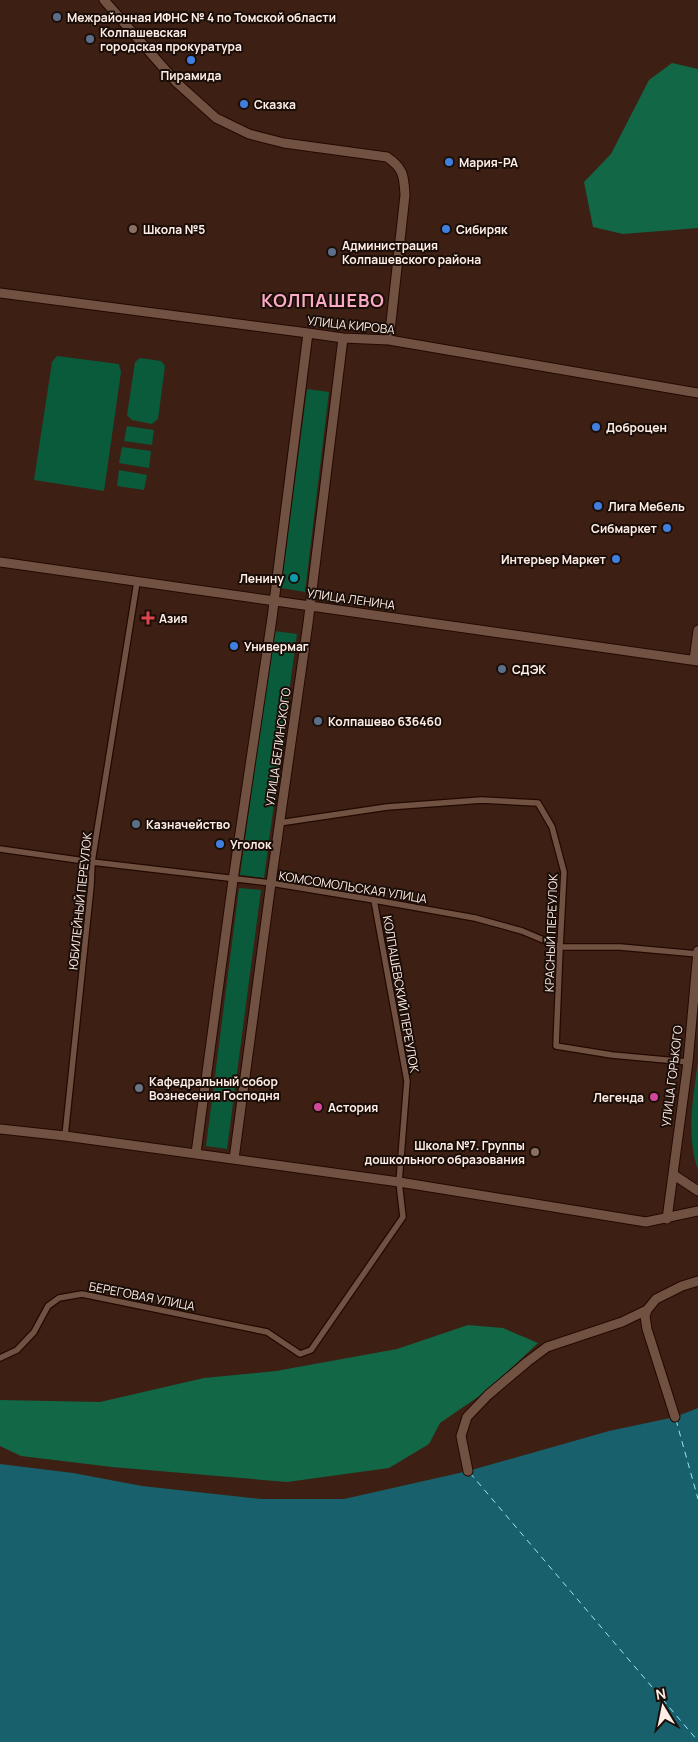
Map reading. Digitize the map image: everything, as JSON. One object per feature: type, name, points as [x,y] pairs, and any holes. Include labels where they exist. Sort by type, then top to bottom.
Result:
[{"type":"street","points":[[104,0],[176,82],[216,118],[249,134],[284,143],[387,157],[398,165],[404,178],[405,195],[389,340]]},
{"type":"street","name":"УЛИЦА КИРОВА","points":[[0,293],[308,334],[389,340],[698,393]]},
{"type":"street","name":"УЛИЦА БЕЛИНСКОГО","points":[[196,1154],[233,880],[274,601],[308,334]]},
{"type":"street","name":"УЛИЦА БЕЛИНСКОГО","points":[[234,1159],[270,884],[310,606],[343,338]]},
{"type":"street","name":"УЛИЦА ЛЕНИНА","points":[[0,562],[696,661]]},
{"type":"street","name":"ЮБИЛЕЙНЫЙ ПЕРЕУЛОК","points":[[65,1136],[92,862],[137,582]]},
{"type":"street","points":[[696,661],[698,630]]},
{"type":"street","name":"КРАСНЫЙ ПЕРЕУЛОК","points":[[279,822],[387,807],[482,800],[538,803],[552,827],[564,872],[556,1046],[612,1055],[688,1062]]},
{"type":"street","name":"КОМСОМОЛЬСКАЯ УЛИЦА","points":[[0,849],[270,884],[374,900],[475,918],[522,931],[560,947],[620,946],[698,953]]},
{"type":"street","name":"КОЛПАШЕВСКИЙ ПЕРЕУЛОК","points":[[300,1354],[311,1350],[403,1217],[398,1182],[406,1081],[374,900]]},
{"type":"street","name":"УЛИЦА ГОРЬКОГО","points":[[667,1219],[688,1062],[698,953]]},
{"type":"street","points":[[0,1128],[398,1182],[646,1222],[698,1211]]},
{"type":"street","points":[[674,1176],[698,1191]]},
{"type":"street","points":[[675,1417],[646,1329],[645,1316],[647,1310],[656,1299],[682,1286],[698,1281]]},
{"type":"street","name":"БЕРЕГОВАЯ УЛИЦА","points":[[0,1358],[17,1350],[34,1332],[48,1306],[59,1298],[82,1294],[267,1332],[300,1354]]},
{"type":"street","points":[[468,1470],[461,1436],[467,1417],[488,1395],[547,1347],[622,1322],[647,1310]]},
{"type":"green space","points":[[672,63],[698,69],[698,228],[623,234],[593,227],[584,182],[611,154],[649,80]]},
{"type":"green space","points":[[57,356],[119,364],[121,372],[104,491],[34,480],[52,362]]},
{"type":"green space","points":[[140,358],[161,361],[165,366],[158,419],[152,424],[132,420],[127,415],[135,362]]},
{"type":"green space","points":[[307,389],[329,392],[305,592],[281,588]]},
{"type":"green space","points":[[127,426],[154,430],[152,445],[124,441]]},
{"type":"green space","points":[[122,447],[151,451],[149,468],[119,463]]},
{"type":"green space","points":[[119,470],[147,475],[144,490],[117,486]]},
{"type":"green space","points":[[274,631],[297,634],[264,878],[240,875]]},
{"type":"green space","points":[[239,888],[261,890],[227,1149],[206,1146]]},
{"type":"green space","points":[[698,1062],[698,1170],[694,1157],[691,1130]]},
{"type":"green space","points":[[468,1325],[503,1328],[538,1343],[488,1390],[440,1423],[429,1444],[389,1468],[287,1482],[112,1467],[21,1456],[0,1446],[0,1400],[100,1402],[204,1378],[276,1371],[397,1349]]},
{"type":"water","points":[[698,1408],[698,1742],[0,1742],[0,1464],[73,1473],[142,1486],[261,1499],[344,1499],[468,1471],[609,1431],[675,1417]]},
{"type":"ferry route","points":[[676,1420],[698,1499]]},
{"type":"ferry route","points":[[470,1473],[698,1741]]},
{"type":"place","name":"Межрайонная ИФНС № 4 по Томской области","points":[[57,17]]},
{"type":"place","name":"Колпашевская городская прокуратура","points":[[90,39]]},
{"type":"place","name":"Пирамида","points":[[191,60]]},
{"type":"place","name":"Сказка","points":[[244,104]]},
{"type":"place","name":"Мария-РА","points":[[449,162]]},
{"type":"place","name":"Школа №5","points":[[133,229]]},
{"type":"place","name":"Сибиряк","points":[[446,229]]},
{"type":"place","name":"Администрация Колпашевского района","points":[[332,252]]},
{"type":"place","name":"Доброцен","points":[[596,427]]},
{"type":"place","name":"Лига Мебель","points":[[598,506]]},
{"type":"place","name":"Сибмаркет","points":[[667,528]]},
{"type":"place","name":"Интерьер Маркет","points":[[616,559]]},
{"type":"place","name":"Ленину","points":[[294,578]]},
{"type":"place","name":"Азия","points":[[148,618]]},
{"type":"place","name":"Универмаг","points":[[234,646]]},
{"type":"place","name":"СДЭК","points":[[502,669]]},
{"type":"place","name":"Колпашево 636460","points":[[318,721]]},
{"type":"place","name":"Казначейство","points":[[136,824]]},
{"type":"place","name":"Уголок","points":[[220,844]]},
{"type":"place","name":"Кафедральный собор Вознесения Господня","points":[[139,1088]]},
{"type":"place","name":"Легенда","points":[[654,1097]]},
{"type":"place","name":"Астория","points":[[318,1107]]},
{"type":"place","name":"Школа №7. Группы дошкольного образования","points":[[535,1152]]},
{"type":"district","name":"КОЛПАШЕВО","points":[[323,300]]}]
